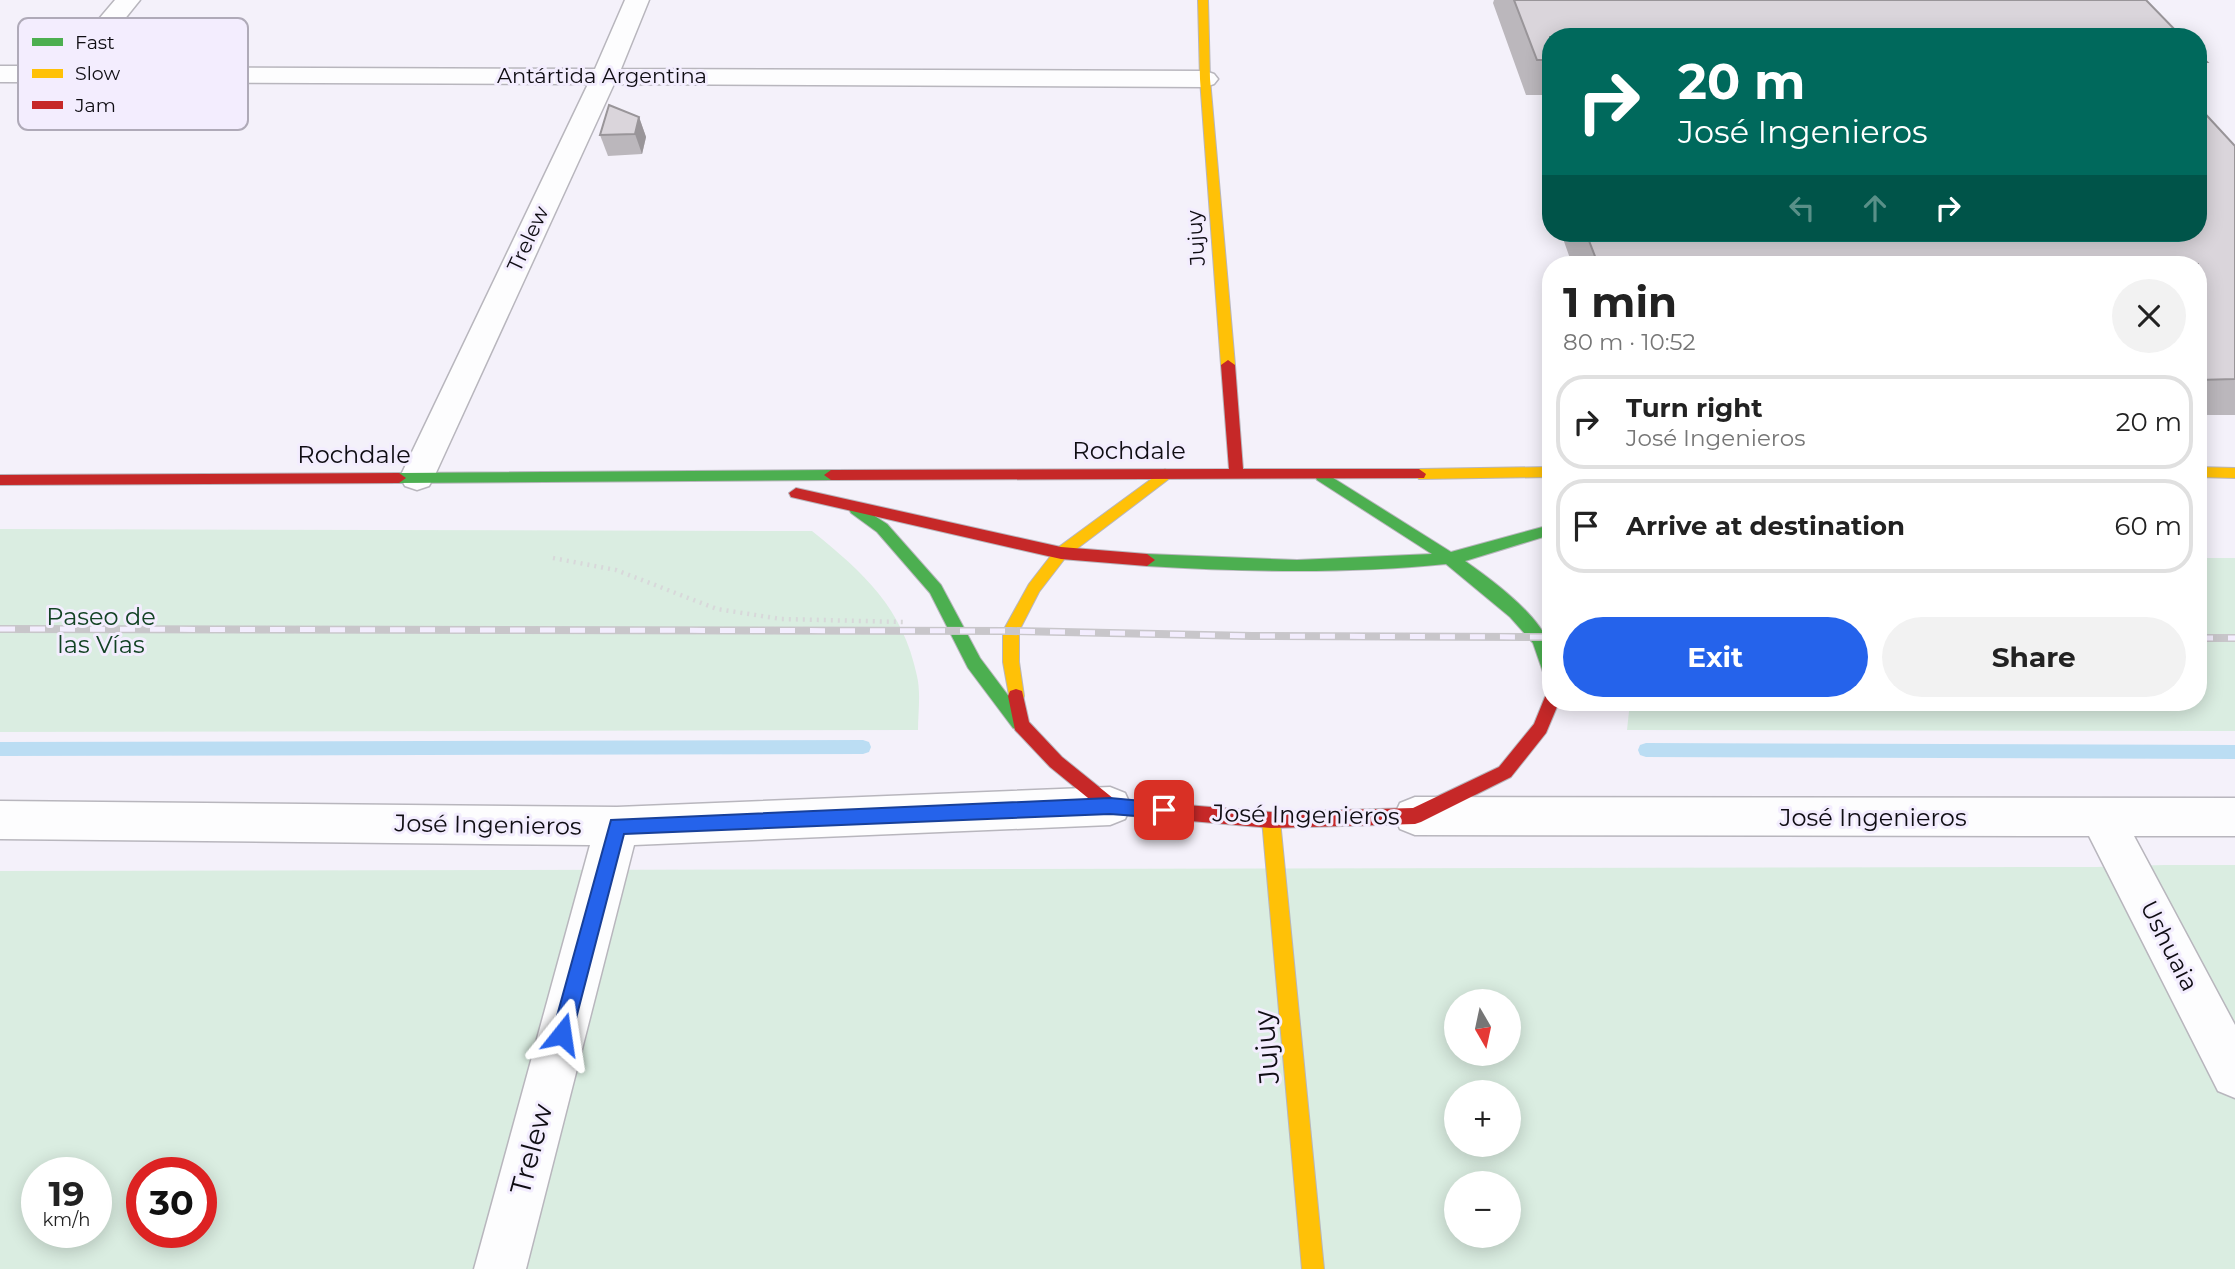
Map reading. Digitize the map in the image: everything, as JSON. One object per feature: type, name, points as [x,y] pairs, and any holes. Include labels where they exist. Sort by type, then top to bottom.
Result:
[{"type":"main road","name":"Jujuy","points":[[1203,0],[1205,79],[1236,472]]},
{"type":"main road","name":"Rochdale","points":[[0,480],[1236,472],[1322,476],[1542,472]]},
{"type":"main road","points":[[2207,472],[2235,473]]},
{"type":"main road","points":[[1021,726],[1011,662],[1011,631],[1034,588],[1061,553],[1165,474]]},
{"type":"main road","name":"Rochdale","points":[[708,476],[845,502],[1061,553],[1259,565],[1449,558],[1542,532]]},
{"type":"main road","points":[[1322,476],[1449,558],[1503,601],[1538,637],[1542,648]]},
{"type":"main road","name":"Rochdale","points":[[845,502],[882,528],[936,589],[974,663],[1021,726],[1056,762],[1110,806]]},
{"type":"main road","points":[[1415,816],[1505,772],[1540,728],[1547,711]]},
{"type":"main road","name":"José Ingenieros","points":[[1110,806],[1271,820],[1415,816]]},
{"type":"main road","name":"Jujuy","points":[[1271,820],[1313,1269]]},
{"type":"street","points":[[113,18],[128,0]]},
{"type":"street","name":"Trelew","points":[[417,477],[605,76],[637,0]]},
{"type":"street","name":"Antártida Argentina","points":[[0,74],[18,74]]},
{"type":"street","name":"Antártida Argentina","points":[[248,75],[1205,79]]},
{"type":"street","name":"José Ingenieros","points":[[0,820],[617,826],[1110,806]]},
{"type":"street","name":"José Ingenieros","points":[[1415,816],[2235,817]]},
{"type":"street","name":"Ushuaia","points":[[2102,818],[2235,1074]]},
{"type":"street","name":"Trelew","points":[[499,1269],[617,826]]},
{"type":"path","points":[[553,558],[616,570],[717,609],[781,619],[912,622]]},
{"type":"green space","name":"Paseo de las Vías","points":[[0,529],[812,531],[864,577],[891,611],[902,631],[911,652],[918,683],[918,730],[0,732]]},
{"type":"green space","points":[[2207,558],[2235,558],[2235,731],[1627,730],[1629,711],[2207,711]]},
{"type":"green space","points":[[2235,865],[2235,1269],[0,1269],[0,871]]},
{"type":"building","points":[[1514,0],[2146,0],[2173,28],[1542,28],[1542,60],[1537,60]]},
{"type":"building","points":[[609,105],[639,117],[635,134],[600,135]]},
{"type":"building","points":[[2207,116],[2235,146],[2235,379],[2207,380],[2207,256],[1595,256],[1589,242],[2207,242]]},
{"type":"waterway","points":[[0,749],[863,747]]},
{"type":"waterway","points":[[1646,750],[2235,752]]},
{"type":"railway","points":[[0,629],[1011,631],[1252,636],[1542,637]]},
{"type":"railway","points":[[2207,638],[2235,638]]},
{"type":"traffic: fast","points":[[399,478],[831,475]]},
{"type":"traffic: fast","points":[[1322,476],[1465,569],[1516,612],[1536,635],[1542,647]]},
{"type":"traffic: fast","points":[[856,509],[882,528],[936,589],[974,663],[1019,723]]},
{"type":"traffic: fast","points":[[1147,560],[1297,566],[1411,562],[1473,553],[1542,532]]},
{"type":"traffic: slow","points":[[1203,0],[1205,79],[1228,365]]},
{"type":"traffic: slow","points":[[1419,474],[1542,472]]},
{"type":"traffic: slow","points":[[2207,472],[2235,473]]},
{"type":"traffic: slow","points":[[1016,696],[1011,662],[1011,631],[1034,588],[1061,553],[1165,474]]},
{"type":"traffic: slow","points":[[1271,820],[1313,1269]]},
{"type":"traffic: jam","points":[[1228,365],[1236,473]]},
{"type":"traffic: jam","points":[[831,475],[1419,474]]},
{"type":"traffic: jam","points":[[0,480],[399,478]]},
{"type":"traffic: jam","points":[[796,493],[1061,553],[1147,560]]},
{"type":"traffic: jam","points":[[1016,696],[1021,725],[1056,762],[1110,806],[1271,820],[1415,816],[1505,772],[1540,728],[1547,711]]},
{"type":"route","points":[[562,1034],[617,826],[1110,806],[1164,810]]}]
